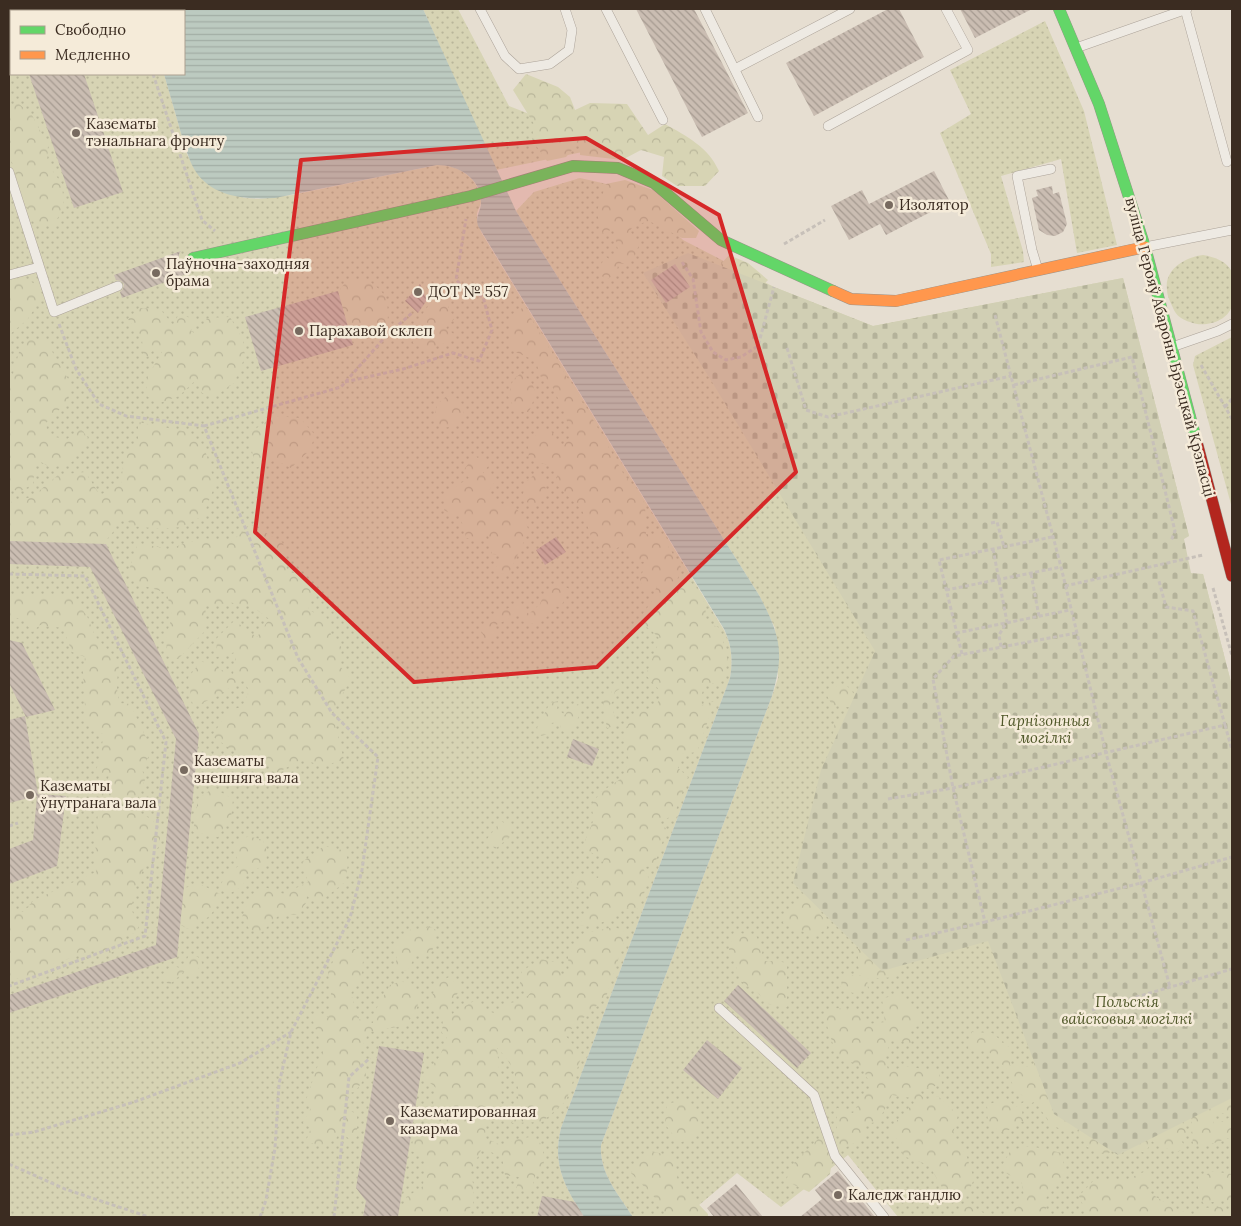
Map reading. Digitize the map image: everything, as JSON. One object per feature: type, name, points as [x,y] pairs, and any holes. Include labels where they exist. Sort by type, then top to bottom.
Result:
[{"type":"street","name":"вуліца Герояў Абароны Брэсцкай Крэпасці","points":[[1058,9],[1098,104],[1145,247],[1232,576]]},
{"type":"street","points":[[193,258],[471,196],[572,166],[618,168],[654,183],[721,240],[851,299],[896,301],[1145,247]]},
{"type":"lane","points":[[480,9],[505,56],[520,69],[550,64],[570,50],[572,30],[566,9]]},
{"type":"lane","points":[[606,9],[663,120]]},
{"type":"lane","points":[[705,9],[758,118]]},
{"type":"lane","points":[[735,68],[850,9]]},
{"type":"lane","points":[[828,126],[968,50],[946,9]]},
{"type":"lane","points":[[1076,48],[1186,9],[1227,162]]},
{"type":"lane","points":[[1038,270],[1016,176],[1051,170]]},
{"type":"lane","points":[[9,172],[54,312],[118,286]]},
{"type":"lane","points":[[1145,247],[1232,230]]},
{"type":"lane","points":[[9,275],[38,267]]},
{"type":"lane","points":[[1171,348],[1232,324]]},
{"type":"lane","points":[[719,1008],[814,1095],[835,1156],[884,1217]]},
{"type":"path","points":[[153,75],[202,220],[215,232]]},
{"type":"path","points":[[345,382],[402,369],[453,353],[478,361],[492,330],[483,297],[465,288],[456,280],[471,196]]},
{"type":"path","points":[[770,263],[771,252],[825,220]]},
{"type":"path","points":[[682,262],[693,279],[701,332],[713,352],[726,360],[741,357],[758,346],[774,287],[782,268]]},
{"type":"path","points":[[54,312],[76,369],[99,404],[126,416],[204,426],[341,387],[387,335],[412,313]]},
{"type":"path","points":[[995,315],[1106,753],[1170,986]]},
{"type":"path","points":[[787,348],[806,410],[828,417],[1011,376]]},
{"type":"path","points":[[1014,385],[1132,357],[1175,531],[1171,541]]},
{"type":"path","points":[[1226,407],[1232,399]]},
{"type":"path","points":[[204,426],[298,658],[332,713],[378,758],[362,870],[350,918],[291,1032],[279,1084],[275,1148],[266,1200],[260,1217]]},
{"type":"path","points":[[991,523],[997,522],[1004,547]]},
{"type":"path","points":[[962,654],[939,560],[1052,537]]},
{"type":"path","points":[[993,549],[1007,622],[999,635],[1001,647]]},
{"type":"path","points":[[1065,586],[1203,555]]},
{"type":"path","points":[[946,590],[1060,568]]},
{"type":"path","points":[[9,574],[84,576],[166,742],[145,936],[9,986]]},
{"type":"path","points":[[1031,574],[1040,616]]},
{"type":"path","points":[[1159,581],[1166,608],[1193,611],[1232,750]]},
{"type":"path","points":[[956,633],[1070,610]]},
{"type":"path","points":[[985,922],[953,788],[933,679],[954,656],[1076,633]]},
{"type":"path","points":[[888,799],[953,788],[1225,725]]},
{"type":"path","points":[[9,826],[18,823]]},
{"type":"path","points":[[906,940],[1141,883],[1232,857]]},
{"type":"path","points":[[1092,1010],[1232,969]]},
{"type":"path","points":[[9,1135],[34,1132],[134,1102],[240,1063],[291,1032]]},
{"type":"path","points":[[334,1217],[349,1078],[370,1058]]},
{"type":"path","points":[[9,1164],[65,1189],[149,1217]]},
{"type":"highlighted area","points":[[586,138],[719,215],[796,472],[597,667],[414,682],[255,532],[301,160]]},
{"type":"green space","points":[[9,9],[144,9],[10,10],[10,75],[164,75],[187,154],[194,168],[244,198],[259,199],[292,195],[437,165],[460,170],[472,179],[481,201],[477,220],[481,232],[724,630],[731,653],[730,678],[561,1128],[558,1153],[559,1165],[571,1196],[584,1217],[9,1217]]},
{"type":"green space","points":[[423,9],[458,9],[509,106],[611,146],[496,170]]},
{"type":"green space","points":[[1045,21],[1084,111],[1117,245],[1077,253],[1061,159],[1001,176],[1023,251],[1024,262],[991,267],[991,254],[940,133],[971,114],[950,70]]},
{"type":"green space","points":[[526,74],[558,87],[570,97],[575,110],[590,103],[627,104],[648,135],[665,124],[703,149],[719,171],[705,186],[677,186],[662,176],[664,157],[641,150],[622,160],[580,155],[580,141],[566,157],[547,161],[532,140],[534,124],[513,90]]},
{"type":"green space","points":[[18,103],[32,115],[48,146],[47,163],[62,184],[64,208],[52,227],[34,223],[20,190],[9,152],[9,108]]},
{"type":"green space","name":"Польскія вайсковыя могілкі","points":[[580,178],[633,190],[683,240],[774,287],[873,326],[1123,278],[1189,536],[942,582],[1203,574],[1232,686],[1232,1217],[898,1217],[848,1155],[781,1207],[737,1173],[692,1211],[696,1217],[633,1217],[616,1192],[603,1165],[601,1145],[778,678],[775,628],[759,595],[516,211],[534,192]]},
{"type":"green space","points":[[625,180],[653,190],[699,231],[696,238],[682,238],[649,221],[633,226],[630,231],[639,244],[635,256],[627,262],[618,264],[617,273],[606,280],[598,272],[605,256],[610,260],[618,250],[613,229],[601,234],[597,211],[606,184]]},
{"type":"green space","name":"Гарнізонныя могілкі","points":[[688,253],[873,326],[1123,278],[1189,536],[1184,539],[1191,573],[1203,574],[1232,686],[1232,1098],[1118,1155],[1054,1114],[988,941],[882,971],[793,883],[821,770],[875,651],[712,382],[643,273]]},
{"type":"green space","points":[[729,255],[748,263],[768,280],[755,294],[720,284],[720,265]]},
{"type":"green space","points":[[1203,255],[1220,260],[1230,268],[1232,272],[1233,302],[1229,312],[1220,320],[1208,324],[1196,324],[1185,320],[1176,313],[1168,295],[1167,283],[1173,270],[1183,261]]},
{"type":"green space","points":[[22,277],[39,286],[39,302],[27,320],[9,335],[9,281]]},
{"type":"green space","points":[[365,278],[378,288],[385,297],[388,307],[388,324],[363,334],[339,321],[333,298],[346,282]]},
{"type":"green space","points":[[435,297],[445,300],[454,319],[446,328],[456,336],[445,343],[427,350],[413,343],[418,320]]},
{"type":"green space","points":[[524,307],[595,423],[623,473],[645,504],[646,534],[661,535],[681,567],[677,581],[690,581],[706,605],[705,622],[720,628],[728,662],[722,680],[704,687],[701,697],[702,705],[715,701],[697,752],[682,754],[678,768],[688,777],[674,815],[658,823],[667,829],[654,866],[642,867],[649,878],[639,909],[624,908],[608,919],[592,925],[579,925],[591,906],[589,890],[570,886],[575,873],[598,878],[605,855],[594,854],[582,848],[594,819],[591,805],[601,792],[622,778],[629,760],[623,739],[631,716],[657,705],[661,692],[646,675],[660,639],[650,629],[637,622],[652,601],[657,585],[644,592],[640,579],[646,562],[637,561],[623,545],[605,554],[592,539],[582,510],[556,484],[558,472],[548,465],[529,460],[528,443],[543,428],[553,433],[561,450],[571,435],[564,411],[550,382],[540,376],[536,361],[511,350],[511,315]]},
{"type":"green space","points":[[139,308],[160,309],[174,326],[178,315],[197,319],[191,331],[199,336],[207,318],[230,317],[243,340],[245,357],[234,383],[214,397],[202,393],[197,379],[179,396],[157,404],[147,396],[146,379],[162,352],[154,349],[143,361],[142,337],[128,319]]},
{"type":"green space","points":[[1232,337],[1232,508],[1193,365],[1195,356]]},
{"type":"green space","points":[[28,339],[46,341],[71,384],[66,403],[46,423],[48,436],[67,439],[81,429],[88,438],[72,462],[51,468],[36,459],[33,484],[19,492],[9,487],[9,372],[13,374],[19,352]]},
{"type":"green space","points":[[521,373],[531,382],[534,390],[534,400],[529,412],[516,411],[508,396],[513,380]]},
{"type":"green space","points":[[447,396],[459,399],[464,415],[455,426],[443,428],[433,420],[438,403]]},
{"type":"green space","points":[[275,416],[300,418],[315,435],[310,450],[291,468],[275,460],[255,468],[249,433]]},
{"type":"green space","points":[[138,422],[188,432],[204,446],[215,485],[203,516],[181,527],[161,529],[133,526],[121,515],[113,532],[91,559],[12,553],[9,549],[9,508],[12,501],[32,497],[58,475],[85,472],[100,495],[121,484],[124,458],[138,441]]},
{"type":"green space","points":[[474,456],[488,460],[489,465],[483,473],[497,479],[488,491],[497,506],[511,503],[523,516],[529,531],[509,573],[502,574],[494,569],[499,564],[499,555],[492,554],[488,534],[479,540],[466,538],[459,511],[453,515],[444,510],[445,497],[469,478],[463,471]]},
{"type":"green space","points":[[536,473],[545,480],[546,497],[534,505],[521,500],[527,481]]},
{"type":"green space","points":[[251,524],[283,543],[287,571],[304,576],[315,590],[308,610],[327,618],[331,635],[342,648],[339,665],[351,679],[332,713],[344,760],[322,766],[302,759],[277,773],[264,758],[245,759],[212,736],[229,710],[242,707],[249,691],[243,678],[218,696],[193,707],[188,678],[201,661],[233,675],[236,652],[216,657],[217,638],[235,620],[257,637],[269,619],[253,607],[228,602],[206,606],[204,632],[178,659],[167,656],[166,636],[172,617],[167,593],[138,584],[128,573],[138,543],[168,549],[203,538],[231,542]]},
{"type":"green space","points":[[560,584],[569,589],[561,607],[553,606],[550,614],[537,625],[522,621],[518,614],[496,625],[496,637],[485,642],[481,628],[492,615],[521,603],[523,610],[529,614],[540,604],[544,594]]},
{"type":"green space","points":[[9,594],[71,595],[87,616],[95,636],[118,661],[117,688],[119,703],[130,704],[152,750],[142,769],[145,780],[138,794],[138,812],[151,819],[160,829],[160,845],[148,860],[137,882],[131,909],[139,925],[136,933],[124,936],[118,949],[103,957],[95,950],[53,964],[52,975],[32,980],[9,978],[9,908],[23,912],[34,900],[96,872],[98,811],[109,776],[96,772],[104,735],[86,723],[83,672],[85,657],[72,652],[63,628],[40,625],[32,632],[23,619],[9,617]]},
{"type":"green space","points":[[620,681],[624,686],[615,692],[613,701],[609,706],[613,709],[616,726],[607,728],[604,712],[606,707],[603,707],[603,697],[612,692],[610,685]]},
{"type":"green space","points":[[844,684],[855,696],[862,722],[876,747],[858,766],[842,759],[832,742],[835,721],[856,715],[855,708],[832,705],[824,690]]},
{"type":"green space","points":[[558,701],[557,709],[565,715],[570,706],[579,704],[577,721],[566,734],[561,729],[560,722],[551,723],[548,734],[541,736],[537,728],[550,703]]},
{"type":"green space","points":[[213,788],[233,799],[231,818],[218,837],[193,832],[198,799]]},
{"type":"green space","points":[[501,821],[511,827],[511,836],[495,849],[487,839]]},
{"type":"green space","points":[[248,836],[263,840],[267,852],[266,864],[246,875],[243,886],[227,895],[220,888],[225,874],[239,866],[234,847]]},
{"type":"green space","points":[[324,846],[346,851],[348,864],[345,882],[317,904],[307,896],[306,903],[297,915],[279,915],[262,932],[250,930],[242,917],[251,895],[264,887],[284,894],[308,882],[302,862]]},
{"type":"green space","points":[[202,885],[220,894],[213,912],[188,929],[170,919],[175,889]]},
{"type":"green space","points":[[806,892],[825,900],[820,914],[825,920],[827,928],[815,937],[783,923],[787,912]]},
{"type":"green space","points":[[429,926],[436,930],[435,944],[431,953],[415,956],[408,970],[395,971],[397,953],[391,949],[412,928],[423,931]]},
{"type":"green space","points":[[615,927],[627,933],[606,997],[565,1035],[582,1055],[566,1101],[542,1122],[512,1123],[518,1103],[517,1083],[510,1064],[497,1048],[502,1099],[498,1113],[486,1123],[485,1138],[505,1147],[513,1140],[530,1137],[543,1145],[543,1165],[536,1172],[531,1192],[516,1190],[519,1177],[505,1175],[502,1157],[482,1148],[470,1174],[474,1186],[473,1205],[460,1217],[397,1217],[407,1197],[423,1186],[426,1156],[411,1151],[414,1134],[430,1123],[436,1088],[423,1077],[440,1056],[447,1038],[442,1033],[443,1017],[430,1002],[437,983],[449,977],[461,988],[450,1005],[452,1014],[477,999],[485,1010],[494,1013],[510,1003],[524,1000],[532,991],[519,989],[522,971],[541,959],[558,963],[562,977],[569,974],[568,956],[584,933]]},
{"type":"green space","points":[[734,932],[756,936],[763,949],[760,961],[787,963],[787,1007],[768,1004],[756,991],[742,982],[729,949]]},
{"type":"green space","points":[[858,932],[908,957],[896,977],[867,979],[868,989],[853,993],[840,988],[845,975],[862,975],[858,966]]},
{"type":"green space","points":[[355,949],[363,960],[361,981],[351,993],[358,1019],[373,1023],[375,1011],[390,985],[402,981],[421,993],[415,1015],[402,1026],[369,1032],[359,1053],[364,1062],[366,1076],[355,1092],[348,1093],[346,1109],[357,1114],[357,1137],[351,1140],[340,1132],[335,1140],[319,1146],[306,1141],[311,1128],[303,1123],[312,1106],[305,1103],[323,1050],[313,1021],[318,1012],[328,1017],[331,994],[328,972],[338,951]]},
{"type":"green space","points":[[189,955],[198,957],[202,963],[194,975],[185,971],[169,985],[161,976],[172,965],[182,969]]},
{"type":"green space","points":[[897,994],[923,1018],[921,1026],[911,1027],[911,1044],[892,1039],[884,1058],[889,1072],[905,1066],[939,1072],[942,1084],[917,1091],[926,1100],[938,1096],[958,1115],[952,1137],[966,1154],[974,1179],[967,1196],[943,1189],[929,1165],[903,1156],[901,1142],[887,1131],[914,1103],[912,1098],[892,1095],[878,1122],[863,1124],[866,1137],[833,1154],[830,1174],[809,1192],[786,1181],[791,1166],[818,1139],[836,1143],[841,1138],[837,1129],[837,1108],[853,1113],[871,1087],[863,1068],[836,1054],[824,1016],[834,1008],[859,1010],[869,1024],[885,1022],[882,999]]},
{"type":"green space","points":[[972,1032],[992,1033],[1010,1048],[1010,1065],[1026,1067],[1045,1058],[1181,1119],[1187,1133],[1181,1140],[1185,1147],[1178,1152],[1158,1146],[1152,1141],[1145,1153],[1119,1143],[1107,1155],[1087,1147],[1077,1130],[1068,1132],[1051,1125],[1035,1101],[1022,1110],[1023,1121],[1004,1133],[988,1124],[987,1105],[1006,1098],[1016,1107],[1027,1100],[1013,1087],[1009,1071],[987,1050],[968,1049]]},
{"type":"green space","points":[[1232,1086],[1232,1111],[1213,1116],[1214,1126],[1232,1116],[1232,1137],[1211,1144],[1193,1146],[1191,1111]]},
{"type":"green space","points":[[687,1099],[700,1114],[700,1135],[679,1143],[665,1124],[667,1104]]},
{"type":"green space","points":[[1030,1146],[1062,1153],[1065,1175],[1046,1198],[1046,1214],[1060,1217],[1002,1217],[1009,1214],[1024,1197],[1022,1183],[1000,1169],[1011,1150]]},
{"type":"green space","points":[[647,1150],[675,1157],[678,1183],[708,1214],[708,1217],[667,1217],[657,1200],[631,1173]]},
{"type":"green space","points":[[1146,1171],[1152,1179],[1147,1191],[1172,1207],[1195,1216],[1202,1208],[1224,1207],[1231,1217],[1088,1217],[1079,1196],[1095,1179],[1123,1181]]},
{"type":"green space","points":[[1210,1171],[1232,1174],[1232,1200],[1203,1203],[1197,1186]]},
{"type":"green space","points":[[969,1204],[990,1217],[951,1217]]},
{"type":"shaded area","points":[[423,9],[516,211],[759,595],[772,621],[779,655],[772,696],[601,1145],[603,1165],[611,1183],[633,1217],[584,1217],[571,1196],[559,1165],[558,1153],[561,1128],[730,678],[731,653],[727,635],[478,226],[477,219],[481,202],[480,194],[473,180],[453,167],[437,165],[275,198],[240,197],[218,191],[208,185],[193,167],[187,153],[164,75],[185,75],[185,10],[144,10]]},
{"type":"building","points":[[636,9],[694,9],[748,113],[702,137]]},
{"type":"building","points":[[888,9],[899,9],[924,57],[814,116],[786,63]]},
{"type":"building","points":[[960,9],[1032,9],[975,38]]},
{"type":"building","name":"Казематы тэнальнага фронту","points":[[29,75],[84,75],[123,192],[74,208]]},
{"type":"building","name":"Изолятор","points":[[934,171],[950,202],[886,235],[880,224],[849,240],[831,206],[862,190],[869,204]]},
{"type":"building","points":[[1052,186],[1053,194],[1059,192],[1067,224],[1063,232],[1055,236],[1047,235],[1039,230],[1032,198],[1038,196],[1036,190]]},
{"type":"building","name":"Паўночна-заходняя брама","points":[[181,251],[179,262],[183,268],[192,272],[122,298],[120,292],[124,284],[116,280],[114,275]]},
{"type":"building","points":[[675,264],[690,287],[666,303],[651,280]]},
{"type":"building","name":"ДОТ № 557","points":[[420,284],[427,300],[418,313],[405,301]]},
{"type":"building","name":"Парахавой склеп","points":[[338,291],[353,345],[261,371],[245,317]]},
{"type":"building","points":[[556,537],[566,552],[545,565],[536,550]]},
{"type":"building","name":"Казематы знешняга вала","points":[[9,541],[106,544],[199,734],[177,957],[9,1013],[9,995],[156,945],[176,739],[90,567],[9,564]]},
{"type":"building","points":[[9,640],[22,643],[55,710],[26,717],[9,683]]},
{"type":"building","points":[[25,716],[38,794],[66,796],[57,866],[9,884],[9,849],[33,840],[37,796],[9,803],[9,720]]},
{"type":"building","points":[[573,739],[599,749],[592,766],[567,757]]},
{"type":"building","points":[[738,985],[811,1053],[797,1068],[724,1001]]},
{"type":"building","points":[[707,1040],[742,1068],[718,1099],[683,1070]]},
{"type":"building","name":"Казематированная казарма","points":[[379,1046],[424,1053],[398,1217],[363,1217],[366,1201],[356,1188]]},
{"type":"building","name":"Каледж гандлю","points":[[838,1171],[875,1217],[800,1217],[822,1199],[815,1190]]},
{"type":"building","points":[[736,1184],[763,1217],[714,1217],[707,1208]]},
{"type":"building","points":[[542,1196],[575,1202],[584,1217],[537,1217]]},
{"type":"traffic: fast","points":[[1059,9],[1099,104],[1145,247],[1196,439]]},
{"type":"traffic: fast","points":[[193,258],[471,196],[573,166],[618,168],[654,183],[721,240],[833,291]]},
{"type":"traffic: slow","points":[[833,291],[851,299],[896,301],[1145,247]]},
{"type":"traffic: jam","points":[[1196,439],[1232,576]]},
{"type":"place","name":"Казематы тэнальнага фронту","points":[[76,133]]},
{"type":"place","name":"Изолятор","points":[[889,205]]},
{"type":"place","name":"Паўночна-заходняя брама","points":[[156,273]]},
{"type":"place","name":"ДОТ № 557","points":[[418,292]]},
{"type":"place","name":"Парахавой склеп","points":[[299,331]]},
{"type":"place","name":"Казематы знешняга вала","points":[[184,770]]},
{"type":"place","name":"Казематы ўнутранага вала","points":[[30,795]]},
{"type":"place","name":"Казематированная казарма","points":[[390,1121]]},
{"type":"place","name":"Каледж гандлю","points":[[838,1195]]}]
